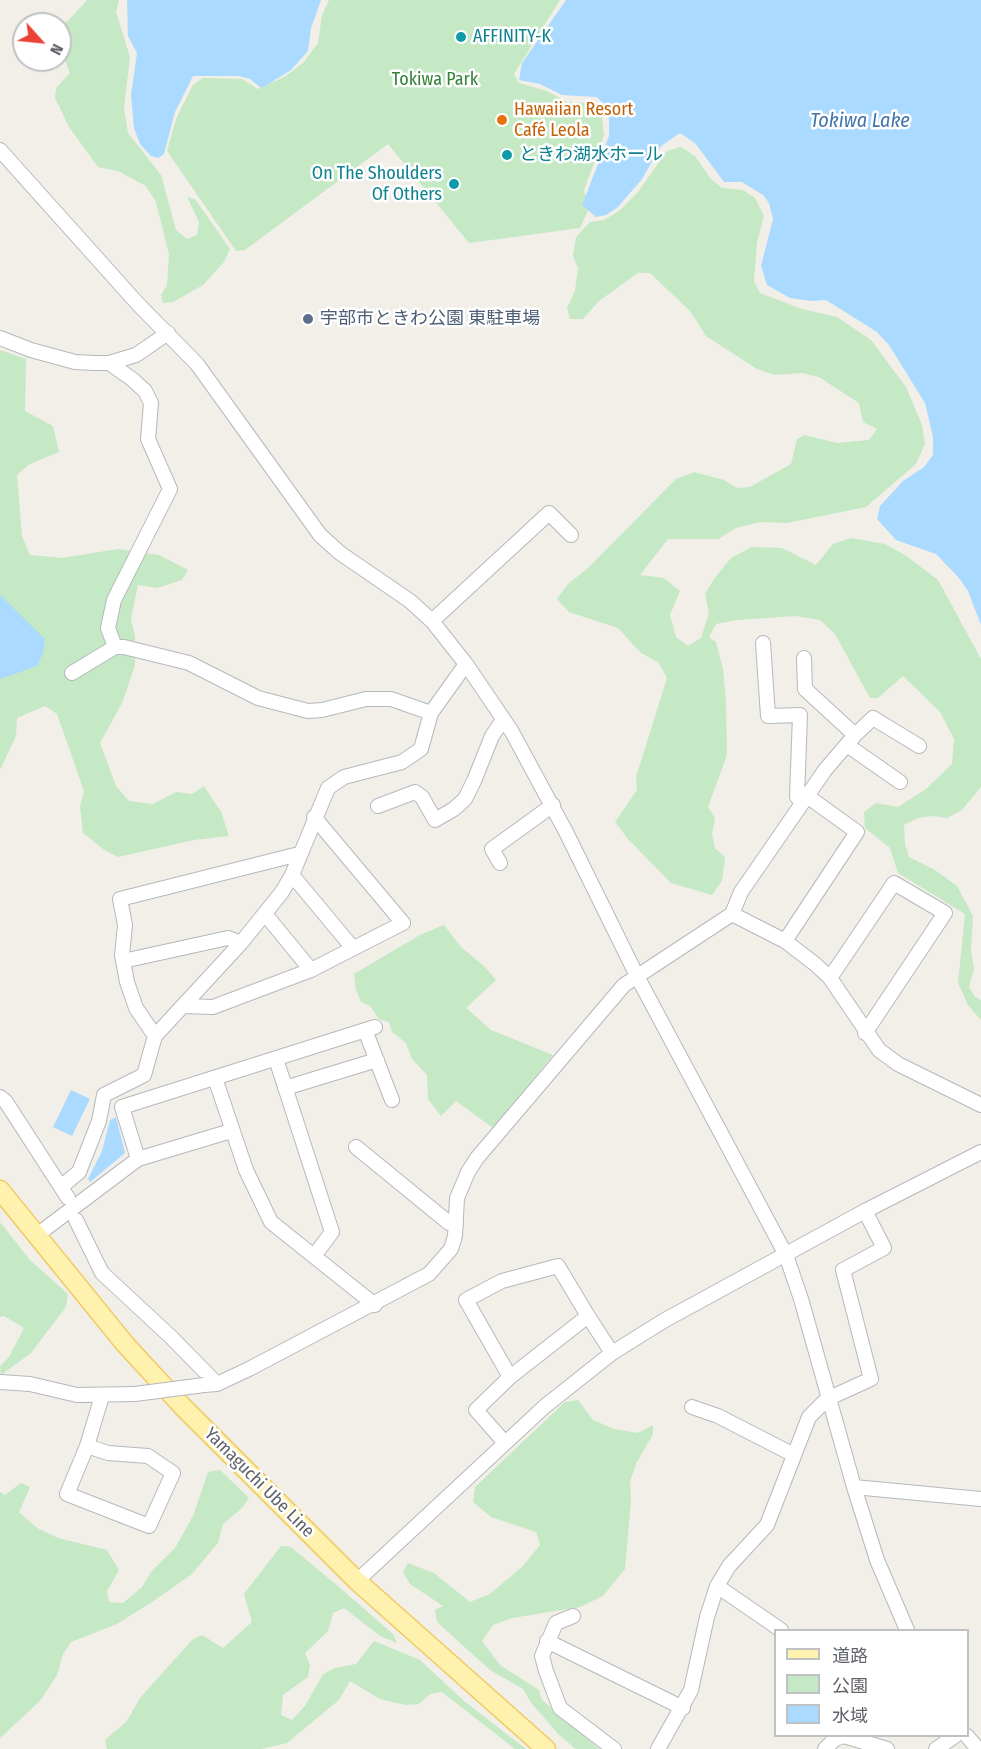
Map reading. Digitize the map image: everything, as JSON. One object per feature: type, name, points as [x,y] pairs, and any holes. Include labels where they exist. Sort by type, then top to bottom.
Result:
[{"type":"main road","name":"Yamaguchi Ube Line","points":[[0,1190],[132,1352],[357,1581],[546,1749]]},
{"type":"street","points":[[0,150],[137,303],[204,373],[321,536],[340,553],[410,601],[432,621],[466,664],[504,720],[553,806],[638,978],[786,1254],[801,1299],[827,1399],[877,1560],[907,1629]]},
{"type":"street","points":[[0,338],[31,350],[75,362],[109,363],[136,354],[168,333]]},
{"type":"street","points":[[109,363],[132,378],[145,391],[152,403],[148,439],[170,489],[114,600],[108,628],[115,647]]},
{"type":"street","points":[[432,621],[549,513],[571,535]]},
{"type":"street","points":[[763,643],[768,716],[800,715],[797,797],[805,799],[857,832],[785,941]]},
{"type":"street","points":[[72,673],[115,647],[189,663],[258,698],[308,711],[322,710],[366,699],[391,699],[431,713]]},
{"type":"street","points":[[804,658],[805,689],[851,740],[900,782]]},
{"type":"street","points":[[0,1097],[6,1102],[65,1192],[79,1172],[99,1121],[104,1095],[144,1075],[154,1036],[184,1006],[265,914],[292,875],[298,854],[327,788],[344,777],[402,762],[421,749],[431,713],[466,664]]},
{"type":"street","points":[[0,1382],[30,1384],[77,1395],[102,1396],[210,1384],[375,1305],[423,1278],[443,1261],[451,1249],[456,1224],[457,1198],[477,1158],[624,985],[638,978],[732,914],[741,892],[805,799],[851,740],[873,718],[919,746]]},
{"type":"street","points":[[378,806],[415,792],[422,797],[435,820],[454,809],[465,799],[492,736],[504,720]]},
{"type":"street","points":[[500,863],[492,849],[553,806]]},
{"type":"street","points":[[184,1006],[213,1007],[311,970],[352,947],[403,923],[314,817]]},
{"type":"street","points":[[154,1036],[136,1008],[123,961],[125,925],[120,899],[298,854]]},
{"type":"street","points":[[292,875],[352,947]]},
{"type":"street","points":[[830,978],[894,883],[945,913],[865,1033]]},
{"type":"street","points":[[265,914],[311,970]]},
{"type":"street","points":[[732,914],[785,941],[830,978],[865,1033],[879,1050],[898,1064],[981,1105]]},
{"type":"street","points":[[123,961],[228,938],[241,943]]},
{"type":"street","points":[[138,1159],[122,1107],[370,1029],[377,1060],[392,1100]]},
{"type":"street","points":[[276,1059],[332,1232],[314,1256]]},
{"type":"street","points":[[285,1088],[377,1060]]},
{"type":"street","points":[[215,1078],[246,1170],[271,1222],[375,1305]]},
{"type":"street","points":[[37,1235],[138,1159],[231,1131]]},
{"type":"street","points":[[356,1147],[449,1223],[456,1224]]},
{"type":"street","points":[[357,1581],[544,1407],[612,1353],[665,1320],[786,1254],[981,1152]]},
{"type":"street","points":[[658,1749],[682,1708],[697,1670],[707,1617],[717,1586],[729,1566],[767,1526],[809,1417],[827,1399],[871,1379],[843,1270],[884,1248],[865,1211]]},
{"type":"street","points":[[76,1220],[102,1273],[171,1337],[210,1384]]},
{"type":"street","points":[[510,1377],[466,1300],[502,1281],[558,1266],[612,1353]]},
{"type":"street","points":[[505,1443],[476,1410],[510,1377],[588,1316]]},
{"type":"street","points":[[87,1446],[108,1453],[148,1456],[173,1473],[149,1526],[67,1494],[87,1446],[102,1396]]},
{"type":"street","points":[[692,1407],[718,1416],[794,1455]]},
{"type":"street","points":[[854,1487],[981,1498]]},
{"type":"street","points":[[717,1586],[780,1629]]},
{"type":"street","points":[[573,1616],[555,1623],[542,1656],[556,1703],[614,1749]]},
{"type":"street","points":[[547,1641],[682,1708]]},
{"type":"street","points":[[825,1749],[835,1739],[841,1737]]},
{"type":"street","points":[[847,1737],[887,1749]]},
{"type":"street","points":[[936,1749],[954,1737]]},
{"type":"street","points":[[968,1737],[978,1749]]},
{"type":"green space","points":[[87,0],[119,0],[116,12],[130,57],[124,108],[128,133],[161,175],[176,230],[187,239],[197,235],[199,222],[187,197],[195,199],[230,249],[224,262],[203,285],[173,302],[163,303],[161,295],[167,285],[169,254],[156,202],[146,186],[118,171],[98,167],[69,127],[55,98],[56,88],[72,72],[72,16]]},
{"type":"green space","name":"Tokiwa Park","points":[[329,0],[560,0],[514,74],[519,83],[547,91],[567,102],[594,103],[601,109],[604,136],[584,190],[589,208],[580,228],[469,243],[388,144],[245,250],[236,251],[167,151],[176,119],[193,85],[203,78],[242,79],[258,89],[286,76],[303,63],[318,43],[322,15]]},
{"type":"green space","points":[[681,147],[695,156],[711,179],[722,188],[743,190],[755,198],[764,216],[757,243],[754,281],[760,293],[802,309],[837,317],[871,340],[906,387],[922,425],[925,444],[916,464],[866,507],[787,523],[761,522],[736,528],[718,539],[668,539],[640,575],[664,578],[680,591],[670,615],[676,637],[688,646],[701,638],[709,613],[705,594],[714,579],[731,558],[752,547],[782,548],[816,565],[833,544],[851,538],[885,544],[905,555],[938,580],[981,659],[981,787],[962,810],[947,818],[933,816],[918,818],[904,825],[905,844],[909,857],[935,870],[957,886],[973,916],[971,950],[974,969],[969,987],[975,997],[981,1000],[981,1020],[968,1005],[958,983],[965,914],[898,873],[890,848],[865,828],[864,812],[876,803],[898,807],[926,789],[952,764],[954,739],[940,712],[903,676],[878,698],[870,698],[835,634],[820,620],[796,616],[737,620],[716,624],[709,637],[716,642],[723,669],[727,755],[708,807],[715,818],[712,834],[715,848],[725,857],[722,881],[712,895],[671,883],[628,839],[615,822],[637,790],[636,777],[667,678],[658,662],[641,653],[618,628],[569,612],[557,599],[568,584],[588,568],[676,479],[694,472],[724,480],[737,488],[750,487],[791,464],[797,439],[805,435],[837,443],[869,440],[877,429],[863,422],[859,403],[819,377],[802,373],[775,375],[757,369],[706,336],[690,311],[650,273],[638,273],[599,301],[583,319],[570,319],[567,308],[575,291],[578,268],[573,256],[576,237],[590,222],[604,220],[619,211],[638,192],[667,151]]},
{"type":"green space","points":[[0,350],[26,359],[25,411],[53,426],[59,452],[30,464],[17,475],[22,536],[30,555],[62,558],[118,549],[159,555],[188,570],[182,580],[157,588],[138,585],[131,619],[135,637],[135,665],[123,701],[100,743],[116,786],[129,801],[153,804],[176,792],[192,794],[204,786],[221,812],[229,836],[194,840],[118,857],[103,849],[83,833],[80,807],[84,791],[57,714],[45,706],[17,718],[16,736],[0,770]]},
{"type":"green space","points":[[444,925],[461,947],[484,966],[496,980],[466,1008],[491,1030],[553,1055],[493,1128],[456,1101],[441,1116],[428,1099],[427,1075],[412,1059],[406,1043],[392,1032],[389,1022],[379,1019],[370,1006],[361,1002],[356,990],[354,974],[420,935]]},
{"type":"green space","points":[[0,1222],[30,1260],[68,1294],[66,1307],[31,1353],[1,1375],[0,1366],[9,1357],[24,1328],[4,1316],[0,1317]]},
{"type":"green space","points":[[578,1400],[593,1420],[614,1429],[638,1433],[653,1425],[653,1434],[637,1462],[630,1481],[631,1501],[625,1569],[603,1596],[580,1607],[512,1618],[493,1625],[482,1641],[500,1665],[539,1690],[542,1700],[599,1749],[576,1749],[559,1735],[532,1704],[523,1689],[490,1670],[437,1622],[435,1610],[443,1606],[410,1584],[403,1572],[408,1563],[434,1573],[470,1602],[490,1594],[523,1566],[540,1545],[536,1532],[491,1517],[473,1502],[475,1487],[565,1402]]},
{"type":"green space","points":[[220,1470],[249,1498],[243,1507],[223,1524],[218,1543],[192,1574],[152,1602],[117,1624],[71,1642],[63,1654],[57,1675],[40,1701],[0,1738],[0,1492],[5,1495],[21,1483],[30,1487],[19,1512],[37,1528],[58,1538],[107,1550],[119,1570],[107,1591],[109,1602],[123,1603],[142,1587],[151,1572],[175,1548],[193,1516],[208,1472]]},
{"type":"green space","points":[[281,1546],[291,1547],[339,1587],[393,1634],[397,1643],[380,1636],[344,1608],[333,1613],[328,1631],[305,1653],[310,1665],[308,1677],[283,1695],[281,1715],[292,1720],[305,1706],[323,1674],[335,1668],[356,1664],[374,1641],[420,1660],[464,1701],[526,1749],[515,1749],[442,1692],[430,1694],[419,1704],[405,1705],[380,1699],[350,1681],[339,1700],[287,1743],[262,1749],[107,1749],[105,1740],[127,1721],[140,1698],[193,1639],[202,1635],[223,1648],[252,1622],[244,1594]]},
{"type":"water","points":[[127,0],[321,0],[311,28],[308,51],[291,70],[270,83],[261,88],[250,79],[239,76],[193,76],[175,112],[164,154],[158,158],[151,156],[140,144],[134,128],[131,95],[137,53],[128,36]]},
{"type":"water","name":"Tokiwa Lake","points":[[566,0],[981,0],[981,625],[968,591],[936,554],[896,540],[877,519],[880,506],[903,481],[924,467],[933,455],[933,437],[925,403],[889,345],[877,332],[826,300],[790,298],[767,285],[761,266],[773,219],[769,203],[763,195],[742,182],[724,182],[695,143],[680,133],[661,146],[642,179],[618,207],[606,215],[596,217],[582,205],[609,136],[609,120],[604,104],[597,97],[562,95],[540,84],[519,80],[522,63]]},
{"type":"water","points":[[0,595],[45,639],[43,653],[37,666],[0,679]]},
{"type":"water","points":[[71,1090],[90,1099],[72,1136],[53,1127]]},
{"type":"water","points":[[116,1117],[125,1153],[90,1182],[88,1179],[102,1151],[110,1120]]},
{"type":"place","name":"AFFINITY-K","points":[[461,37]]},
{"type":"place","name":"Hawaiian Resort Café Leola","points":[[502,120]]},
{"type":"place","name":"ときわ湖水ホール","points":[[507,155]]},
{"type":"place","name":"On The Shoulders Of Others","points":[[454,184]]},
{"type":"place","name":"宇部市ときわ公園 東駐車場","points":[[308,319]]}]
